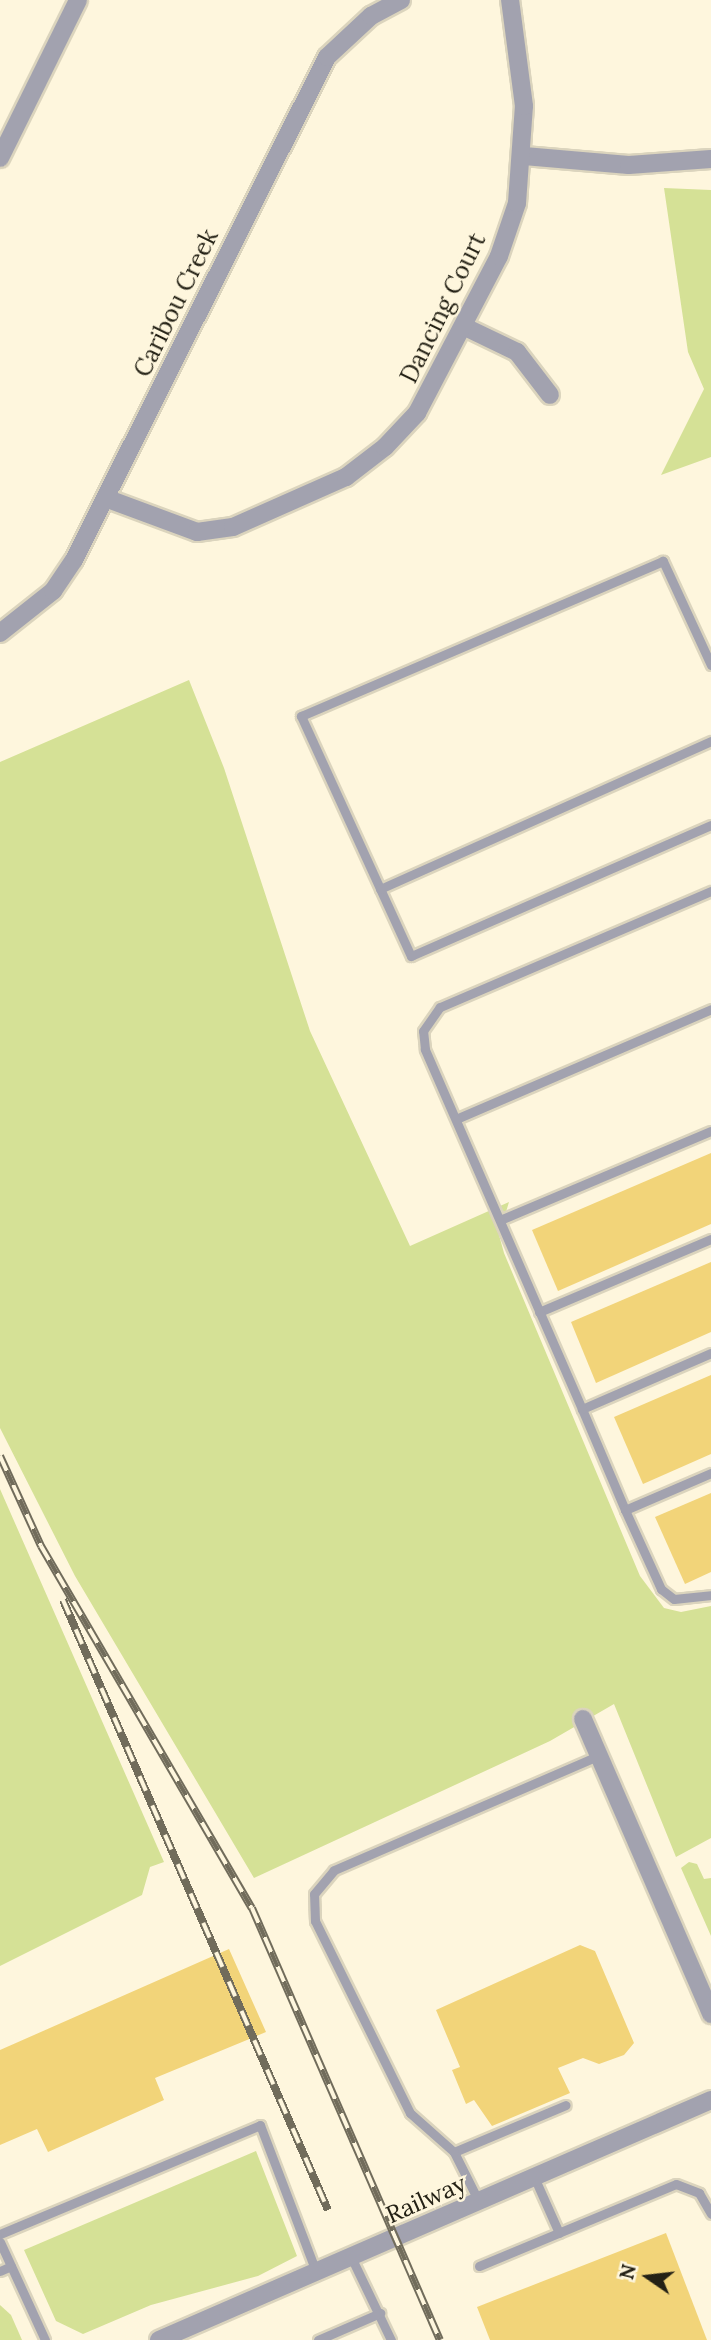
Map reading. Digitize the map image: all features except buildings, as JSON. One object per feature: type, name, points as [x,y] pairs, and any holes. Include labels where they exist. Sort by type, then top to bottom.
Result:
[{"type":"street","points":[[0,159],[78,0]]},
{"type":"street","name":"Caribou Creek","points":[[0,632],[53,592],[108,499],[327,57],[371,16],[401,0]]},
{"type":"street","name":"Dancing Court","points":[[108,499],[197,532],[280,511],[346,477],[386,447],[417,413],[465,327],[499,256],[524,156],[524,106],[510,0]]},
{"type":"street","points":[[524,156],[629,165],[711,159]]},
{"type":"street","points":[[465,327],[517,352],[550,396]]},
{"type":"street","points":[[583,1719],[711,2014]]},
{"type":"street","name":"Railway","points":[[159,2340],[352,2259],[711,2100]]},
{"type":"lane","points":[[711,665],[663,561],[301,716],[411,956],[711,825]]},
{"type":"lane","points":[[380,889],[711,741]]},
{"type":"lane","points":[[711,891],[440,1007],[423,1031],[456,1119],[625,1510],[662,1588],[674,1599],[711,1595]]},
{"type":"lane","points":[[456,1119],[711,1009]]},
{"type":"lane","points":[[500,1220],[711,1131]]},
{"type":"lane","points":[[540,1312],[711,1239]]},
{"type":"lane","points":[[582,1409],[711,1353]]},
{"type":"lane","points":[[625,1510],[711,1474]]},
{"type":"lane","points":[[479,2202],[454,2152],[410,2113],[315,1922],[314,1894],[334,1870],[600,1755]]},
{"type":"lane","points":[[454,2152],[566,2105]]},
{"type":"lane","points":[[0,2234],[260,2125],[317,2274]]},
{"type":"lane","points":[[535,2179],[559,2233]]},
{"type":"lane","points":[[479,2266],[676,2184],[699,2193],[711,2214]]},
{"type":"lane","points":[[0,2242],[45,2340]]},
{"type":"lane","points":[[352,2259],[380,2312],[391,2340]]},
{"type":"lane","points":[[0,2271],[10,2266]]},
{"type":"lane","points":[[318,2340],[380,2312]]},
{"type":"green space","points":[[664,188],[711,190],[711,457],[661,475],[704,389],[688,352]]},
{"type":"green space","points":[[189,680],[224,768],[310,1031],[410,1246],[509,1202],[499,1235],[504,1253],[640,1576],[664,1608],[681,1612],[711,1606],[711,1838],[676,1857],[614,1704],[550,1741],[254,1878],[75,1576],[0,1428],[0,762]]},
{"type":"green space","points":[[0,1489],[164,1862],[150,1867],[142,1895],[0,1966]]},
{"type":"green space","points":[[689,1862],[697,1864],[704,1879],[711,1878],[711,1936],[681,1868]]},
{"type":"green space","points":[[256,2151],[297,2256],[258,2276],[151,2305],[83,2334],[56,2321],[24,2250]]},
{"type":"green space","points":[[0,2305],[11,2315],[22,2340],[0,2340]]},
{"type":"railway","points":[[0,1456],[41,1546],[252,1908],[440,2340]]},
{"type":"railway","points":[[63,1600],[328,2210]]}]
